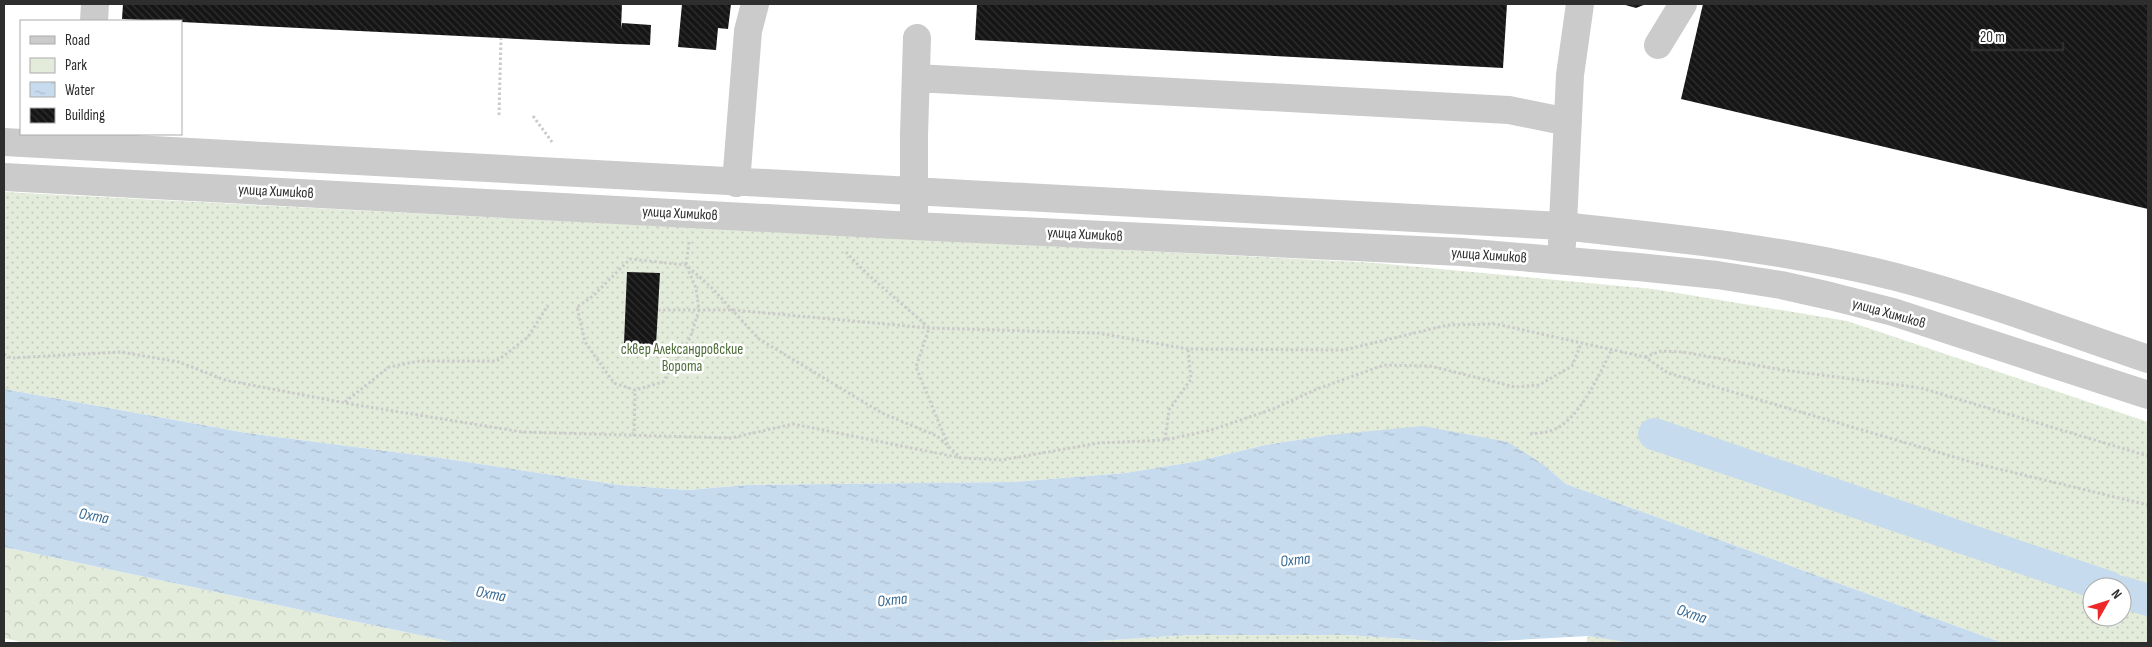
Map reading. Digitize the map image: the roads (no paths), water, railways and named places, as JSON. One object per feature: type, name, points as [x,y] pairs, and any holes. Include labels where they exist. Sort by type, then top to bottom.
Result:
[{"type":"street","points":[[94,20],[95,4]]},
{"type":"street","points":[[736,183],[748,31],[754,4]]},
{"type":"street","points":[[1562,260],[1570,75],[1580,4]]},
{"type":"street","points":[[1658,45],[1683,4]]},
{"type":"street","points":[[914,226],[917,38]]},
{"type":"street","points":[[916,78],[1509,110],[1568,122]]},
{"type":"street","points":[[83,180],[87,140]]},
{"type":"street","name":"улица Химиков","points":[[4,142],[87,140],[736,183],[1562,226],[1686,238],[1841,264],[1896,277],[1967,298],[2148,359]]},
{"type":"street","name":"улица Химиков","points":[[4,177],[914,226],[1461,252],[1717,275],[1781,285],[1893,312],[2148,395]]},
{"type":"water","name":"Охта","points":[[4,389],[247,433],[441,458],[619,485],[688,490],[747,485],[1012,482],[1125,473],[1199,461],[1265,445],[1329,435],[1423,426],[1508,442],[1544,465],[1566,484],[2003,643],[1632,643],[1588,636],[1462,643],[1347,635],[1188,635],[1068,643],[457,643],[4,547]]},
{"type":"waterway","points":[[1654,434],[2082,578]]},
{"type":"waterway","points":[[2132,595],[2148,600]]},
{"type":"park label","name":"сквер Александровские Ворота","points":[[682,358]]}]
